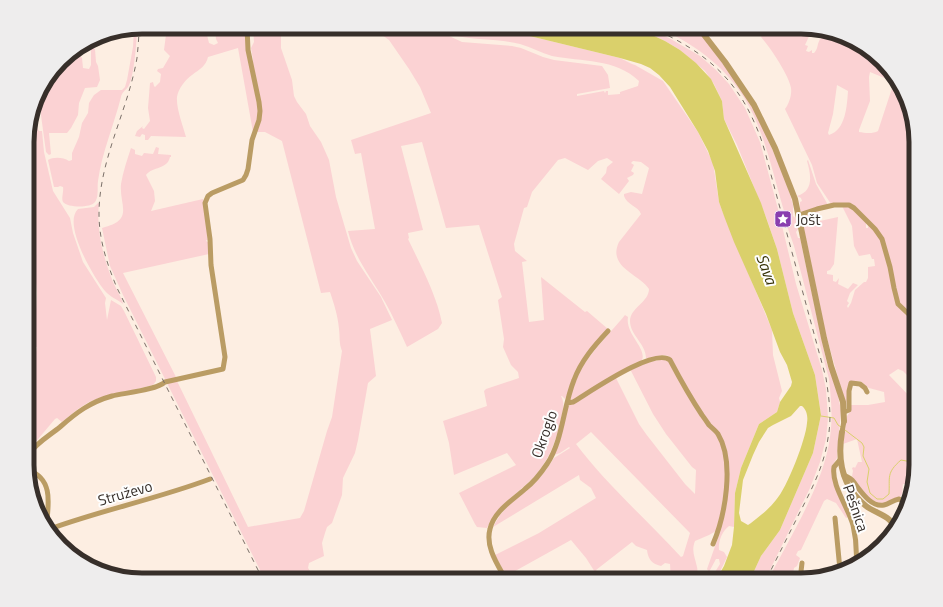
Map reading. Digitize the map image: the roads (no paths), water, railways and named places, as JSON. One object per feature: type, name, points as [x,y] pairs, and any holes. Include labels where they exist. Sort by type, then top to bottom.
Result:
[{"type":"street","points":[[34,448],[84,407],[96,401],[162,385],[165,382],[223,369],[225,357],[210,265],[210,239],[205,203],[208,196],[212,193],[243,180],[248,168],[252,140],[259,120],[260,111],[248,50],[247,34]]},
{"type":"street","points":[[704,34],[743,87],[765,125],[795,199],[824,338],[831,366],[843,402],[844,421],[839,449],[844,476],[849,488],[867,507],[893,522]]},
{"type":"street","points":[[799,215],[834,205],[849,205],[854,208],[882,239],[898,304],[909,314]]},
{"type":"street","name":"Okroglo","points":[[502,573],[490,545],[489,530],[492,523],[498,514],[539,476],[552,456],[573,382],[579,368],[608,331]]},
{"type":"street","points":[[567,403],[573,402],[611,378],[644,361],[663,357],[670,360],[709,426],[717,434],[724,447],[726,461],[725,502],[720,524],[713,544]]},
{"type":"street","points":[[844,412],[849,410],[849,391],[851,383],[860,384],[867,392]]},
{"type":"street","name":"Pešnica","points":[[840,460],[834,466],[834,481],[853,525],[857,558]]},
{"type":"street","points":[[35,473],[38,475],[47,487],[49,494],[48,518]]},
{"type":"street","points":[[844,476],[851,479],[859,491],[876,504],[883,506],[899,499],[903,501]]},
{"type":"street","name":"Struževo","points":[[53,527],[106,510],[177,491],[210,479]]},
{"type":"street","points":[[835,518],[840,566]]},
{"type":"street","points":[[801,573],[802,563]]},
{"type":"water","name":"Sava","points":[[522,34],[650,34],[680,50],[696,63],[711,79],[722,101],[724,119],[761,203],[777,249],[793,313],[815,375],[821,415],[813,453],[780,530],[761,556],[753,573],[720,573],[732,545],[735,493],[741,468],[759,424],[777,412],[780,402],[791,386],[792,382],[787,365],[780,352],[766,314],[724,216],[719,202],[715,171],[708,151],[670,87],[659,75],[650,68],[641,64]],"holes":[[[800,406],[802,406],[807,416],[806,430],[800,451],[790,475],[780,494],[773,503],[748,525],[741,521],[739,513],[743,480],[759,442],[768,428],[791,416]]]},
{"type":"waterway","points":[[821,416],[834,418],[841,427]]},
{"type":"waterway","points":[[845,430],[862,443],[864,447],[863,456],[869,469],[867,482],[870,493],[877,499],[883,499],[889,494],[889,479],[896,464],[901,460],[909,461]]},
{"type":"railway","points":[[139,34],[137,58],[133,78],[109,154],[100,194],[99,224],[102,243],[117,288],[260,573]]},
{"type":"railway","points":[[666,34],[684,44],[713,65],[736,90],[746,106],[764,147],[826,378],[830,423],[823,460],[811,491],[770,573]]},
{"type":"place","name":"Jošt","points":[[783,219]]}]
